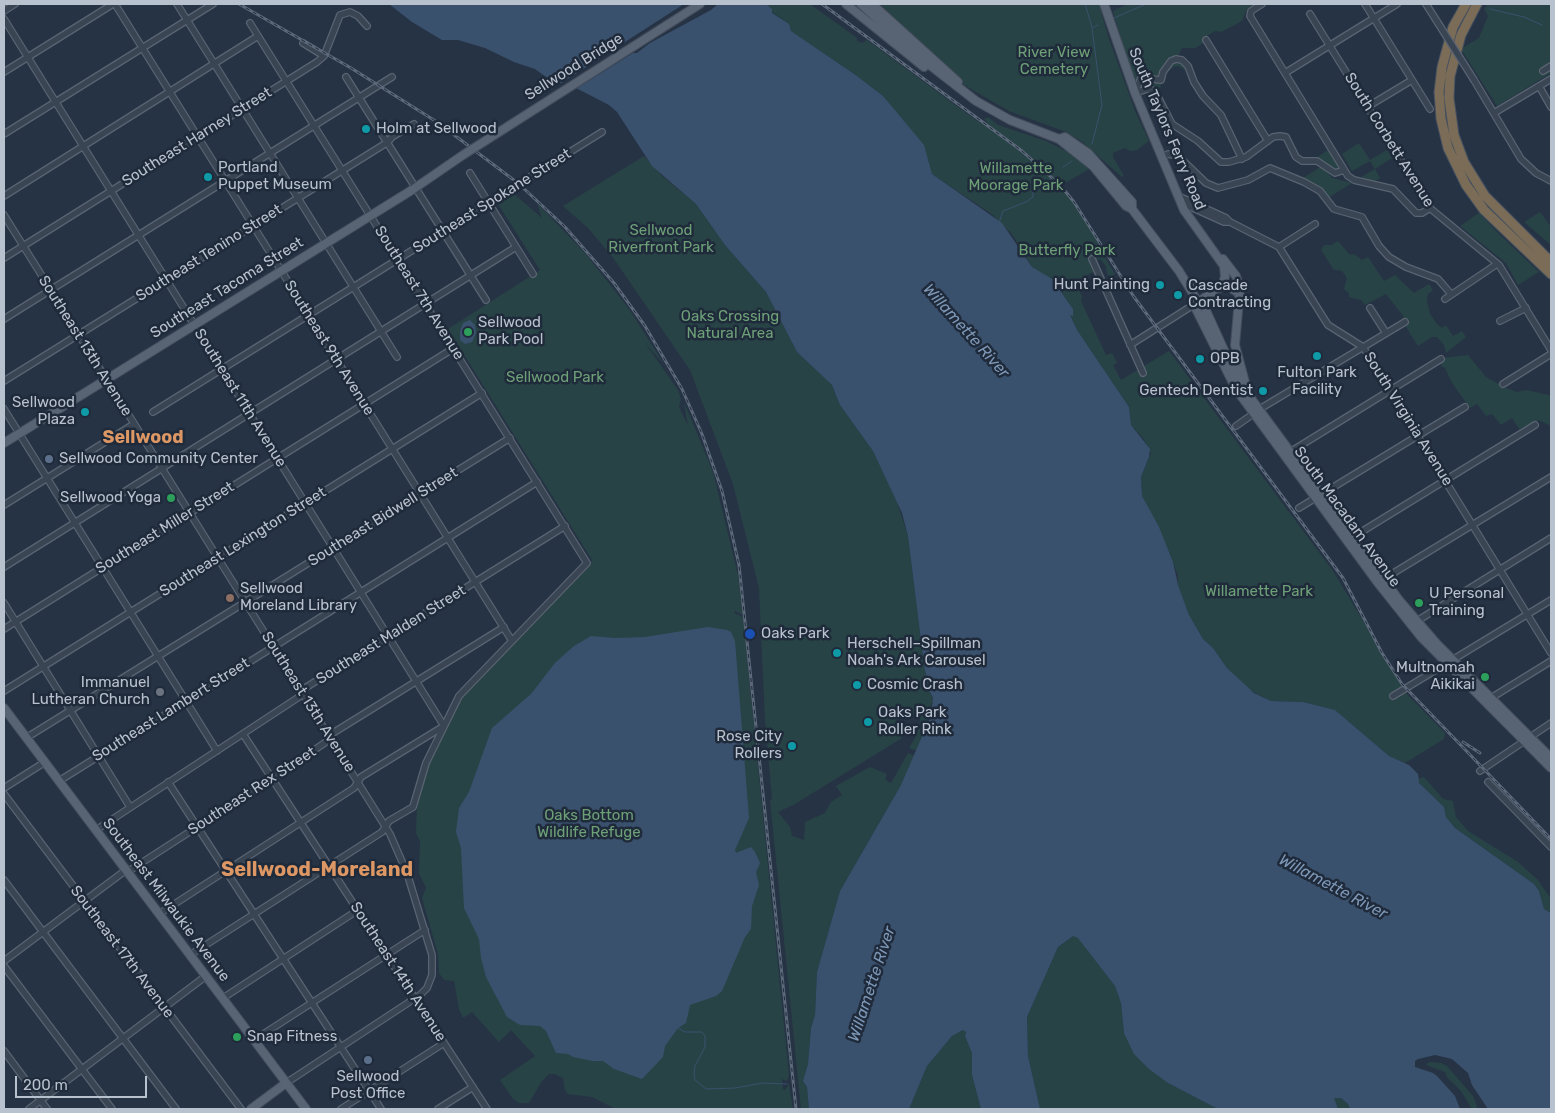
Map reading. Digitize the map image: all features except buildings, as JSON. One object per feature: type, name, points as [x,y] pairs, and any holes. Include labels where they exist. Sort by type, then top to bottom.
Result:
[{"type":"highway","points":[[1466,4],[1453,27],[1442,67],[1439,92],[1441,119],[1448,148],[1466,185],[1484,210],[1551,274]]},
{"type":"highway","points":[[1477,4],[1461,35],[1450,76],[1449,98],[1454,135],[1464,162],[1485,196],[1551,262]]},
{"type":"main road","name":"Sellwood Bridge","points":[[463,155],[700,4]]},
{"type":"main road","points":[[846,4],[939,78],[946,78]]},
{"type":"main road","name":"South Macadam Avenue","points":[[861,4],[966,94],[991,111],[1059,140],[1090,164],[1126,206],[1132,209],[1186,282],[1198,302],[1203,304],[1228,359],[1257,412],[1290,452],[1318,496],[1352,537],[1380,581],[1417,621],[1450,662],[1526,738],[1551,758]]},
{"type":"main road","points":[[872,4],[962,86],[966,94]]},
{"type":"main road","name":"South Taylors Ferry Road","points":[[1104,4],[1135,93],[1180,200],[1190,220],[1225,270],[1225,280],[1221,287]]},
{"type":"main road","name":"South Macadam Avenue","points":[[1059,140],[1065,138],[1072,142],[1099,164],[1132,202],[1132,209]]},
{"type":"main road","name":"Southeast Tacoma Street","points":[[4,443],[416,187],[463,155]]},
{"type":"main road","points":[[1090,164],[1099,164]]},
{"type":"main road","points":[[1216,255],[1224,260],[1236,276],[1240,294],[1236,324],[1236,345],[1247,392]]},
{"type":"main road","points":[[1186,282],[1201,288],[1228,286],[1240,294]]},
{"type":"main road","points":[[1198,302],[1221,287]]},
{"type":"main road","name":"South Macadam Avenue","points":[[1198,302],[1196,309],[1222,364],[1421,637],[1491,698],[1551,768]]},
{"type":"main road","name":"Southeast Milwaukie Avenue","points":[[4,708],[306,1109]]},
{"type":"main road","points":[[251,1109],[286,1083]]},
{"type":"street","points":[[4,11],[15,4]]},
{"type":"street","points":[[4,72],[114,4]]},
{"type":"street","name":"Southeast 9th Avenue","points":[[114,4],[512,641]]},
{"type":"street","points":[[177,4],[397,357]]},
{"type":"street","points":[[4,134],[213,4]]},
{"type":"street","points":[[1262,4],[1250,13],[1344,170],[1354,180],[1393,189],[1416,213],[1422,213],[1430,208]]},
{"type":"street","points":[[1365,4],[1430,109]]},
{"type":"street","points":[[1285,73],[1397,4]]},
{"type":"street","points":[[1430,5],[1438,23],[1521,159],[1532,170],[1551,181]]},
{"type":"street","points":[[303,43],[324,56],[340,14],[350,12],[358,16],[367,26]]},
{"type":"street","name":"South Corbett Avenue","points":[[1310,14],[1430,208],[1497,264],[1551,350]]},
{"type":"street","name":"Southeast 11th Avenue","points":[[4,19],[444,726]]},
{"type":"street","name":"Southeast 7th Avenue","points":[[250,23],[587,563],[512,641]]},
{"type":"street","points":[[4,196],[258,36]]},
{"type":"street","points":[[1206,40],[1268,141]]},
{"type":"street","name":"Southeast Harney Street","points":[[4,258],[324,56]]},
{"type":"street","points":[[1135,93],[1142,77],[1162,80],[1163,72],[1171,61],[1178,58],[1184,62],[1203,96],[1221,115],[1242,158]]},
{"type":"street","points":[[1543,71],[1551,66]]},
{"type":"street","points":[[346,77],[486,300]]},
{"type":"street","points":[[4,319],[392,77]]},
{"type":"street","points":[[1494,112],[1551,78]]},
{"type":"street","points":[[1367,107],[1412,80]]},
{"type":"street","points":[[1538,86],[1551,107]]},
{"type":"street","points":[[1135,93],[1147,89],[1155,91],[1170,121],[1202,144],[1218,160],[1226,163],[1255,152],[1276,136],[1283,136],[1302,161],[1320,162],[1335,173],[1344,170]]},
{"type":"street","name":"Southeast Tenino Street","points":[[4,381],[414,124]]},
{"type":"street","name":"Southeast Spokane Street","points":[[153,412],[602,132]]},
{"type":"street","points":[[1162,157],[1168,154],[1178,156],[1206,183],[1218,188],[1248,180],[1270,168],[1304,182],[1320,191],[1334,209],[1362,217],[1380,246],[1389,256],[1438,280],[1451,294]]},
{"type":"street","points":[[470,173],[533,274]]},
{"type":"street","points":[[1180,200],[1279,246],[1315,224]]},
{"type":"street","name":"Southeast 13th Avenue","points":[[4,215],[358,782],[385,827],[404,864],[432,955],[432,975],[427,988],[415,998],[286,1083]]},
{"type":"street","name":"South Virginia Avenue","points":[[1279,246],[1328,325],[1363,347],[1551,653]]},
{"type":"street","points":[[4,567],[516,248]]},
{"type":"street","points":[[1092,258],[1143,373]]},
{"type":"street","points":[[1444,298],[1497,264]]},
{"type":"street","points":[[1130,345],[1198,302]]},
{"type":"street","points":[[1370,308],[1386,333]]},
{"type":"street","points":[[1500,322],[1526,308]]},
{"type":"street","points":[[1236,426],[1404,322]]},
{"type":"street","name":"Southeast Miller Street","points":[[4,629],[454,348]]},
{"type":"street","points":[[1503,384],[1551,354]]},
{"type":"street","points":[[1290,452],[1441,360]]},
{"type":"street","name":"Southeast Lexington Street","points":[[4,691],[482,393]]},
{"type":"street","points":[[1298,508],[1464,407]]},
{"type":"street","points":[[4,409],[217,751]]},
{"type":"street","points":[[4,505],[134,424]]},
{"type":"street","points":[[1352,537],[1535,426]]},
{"type":"street","name":"Southeast Bidwell Street","points":[[26,738],[510,438]]},
{"type":"street","points":[[1380,581],[1551,477]]},
{"type":"street","name":"Southeast Lambert Street","points":[[59,781],[537,482]]},
{"type":"street","name":"Southeast Malden Street","points":[[96,830],[243,734],[302,693],[305,688],[565,526]]},
{"type":"street","points":[[1417,621],[1551,538]]},
{"type":"street","points":[[1394,696],[1551,600]]},
{"type":"street","points":[[4,603],[130,807]]},
{"type":"street","name":"Southeast Rex Street","points":[[4,961],[127,871],[273,778],[326,742],[333,733],[504,627]]},
{"type":"street","points":[[190,955],[382,832],[389,822],[413,806],[426,763],[459,696],[512,641]]},
{"type":"street","points":[[1491,698],[1551,661]]},
{"type":"street","points":[[1480,771],[1551,722]]},
{"type":"street","points":[[159,914],[354,788],[361,777],[444,726]]},
{"type":"street","name":"Southeast 14th Avenue","points":[[243,734],[487,1109]]},
{"type":"street","points":[[4,788],[45,762]]},
{"type":"street","points":[[168,782],[381,1109]]},
{"type":"street","points":[[1488,782],[1551,847]]},
{"type":"street","name":"Southeast 17th Avenue","points":[[4,794],[240,1109]]},
{"type":"street","points":[[4,880],[176,1109]]},
{"type":"street","points":[[222,998],[358,910]]},
{"type":"street","points":[[254,1040],[425,930]]},
{"type":"street","points":[[4,966],[112,1109]]},
{"type":"street","points":[[29,1109],[206,976]]},
{"type":"street","points":[[341,1109],[444,1043]]},
{"type":"street","points":[[4,1052],[47,1109]]},
{"type":"street","points":[[438,1109],[473,1087]]},
{"type":"green space","name":"Willamette Park","points":[[766,4],[810,4],[857,38],[857,41],[862,43],[867,40],[980,123],[990,126],[984,119],[988,117],[998,125],[1046,141],[1070,153],[1089,169],[1062,185],[1103,247],[1100,249],[1115,274],[1110,277],[1107,274],[1106,266],[1100,259],[1090,264],[1093,272],[1076,281],[1082,297],[1081,301],[1106,355],[1112,353],[1117,363],[1113,365],[1121,380],[1169,351],[1333,571],[1407,694],[1445,733],[1444,739],[1405,763],[1389,756],[1335,710],[1303,702],[1271,701],[1250,690],[1227,668],[1213,648],[1203,639],[1189,615],[1178,585],[1178,575],[1169,552],[1142,496],[1141,477],[1151,453],[1143,438],[1131,425],[1129,407],[1077,330],[1070,315],[1073,309],[1056,284],[1032,267],[1012,234],[993,215],[929,171],[929,160],[883,96],[791,31],[789,24],[772,12]]},
{"type":"green space","name":"River View Cemetery","points":[[880,4],[1099,4],[1108,36],[1135,111],[1149,141],[1137,150],[1130,151],[1125,148],[1113,153],[1113,157],[1124,176],[1122,177],[1081,141],[1066,132],[1009,111],[964,85]]},
{"type":"green space","points":[[1128,4],[1255,4],[1247,9],[1242,21],[1221,32],[1215,31],[1195,48],[1182,48],[1176,60],[1185,65],[1187,71],[1178,66],[1174,67],[1165,74],[1157,91],[1137,83],[1128,63],[1113,11]]},
{"type":"green space","points":[[1488,4],[1551,4],[1551,73],[1497,106],[1461,49],[1479,38],[1488,16],[1484,9]]},
{"type":"green space","points":[[1359,143],[1370,160],[1387,150],[1392,158],[1375,169],[1370,161],[1352,171],[1342,154]]},
{"type":"green space","points":[[1328,150],[1338,166],[1337,170],[1333,170],[1316,158]]},
{"type":"green space","points":[[644,156],[661,175],[696,204],[725,245],[766,292],[797,352],[832,385],[840,405],[873,451],[897,502],[908,536],[924,665],[933,700],[929,711],[930,723],[917,751],[909,748],[917,734],[920,721],[919,714],[896,720],[902,738],[795,804],[778,812],[790,827],[792,836],[804,840],[805,822],[825,813],[831,802],[842,795],[836,786],[870,767],[887,774],[885,780],[891,783],[908,753],[915,756],[901,785],[840,891],[817,972],[815,1015],[811,1028],[808,1064],[803,1081],[807,1087],[809,1109],[801,1109],[770,800],[772,799],[765,720],[759,588],[733,484],[690,370],[614,259],[588,228],[563,206]]},
{"type":"green space","points":[[1322,166],[1332,178],[1352,183],[1328,198],[1317,185],[1303,178]]},
{"type":"green space","points":[[1375,169],[1380,178],[1375,181],[1361,177]]},
{"type":"green space","name":"Oaks Bottom Wildlife Refuge","points":[[514,194],[542,218],[537,203],[585,253],[629,309],[664,364],[645,343],[678,390],[681,399],[679,407],[688,426],[684,403],[713,472],[738,575],[743,615],[735,611],[734,613],[743,617],[789,1075],[787,1081],[782,1079],[783,1089],[785,1090],[789,1084],[793,1109],[616,1109],[592,1097],[568,1094],[565,1090],[563,1078],[554,1074],[549,1074],[542,1081],[529,1103],[519,1103],[513,1099],[500,1080],[535,1056],[511,1030],[499,1042],[472,1012],[463,1018],[459,1009],[454,981],[444,980],[439,973],[438,954],[422,898],[426,888],[419,873],[420,841],[416,833],[417,806],[428,766],[461,698],[592,560],[448,329],[540,270],[498,204]]},
{"type":"green space","points":[[1540,212],[1551,227],[1551,245],[1524,222]]},
{"type":"green space","points":[[1479,213],[1539,272],[1518,285],[1506,263],[1460,226]]},
{"type":"green space","points":[[1338,241],[1350,255],[1354,254],[1362,260],[1368,257],[1384,281],[1395,275],[1414,293],[1429,284],[1433,290],[1428,294],[1427,301],[1430,314],[1442,328],[1446,325],[1453,336],[1462,331],[1466,337],[1446,353],[1444,345],[1437,337],[1432,337],[1418,346],[1401,319],[1404,317],[1386,294],[1365,305],[1361,300],[1349,297],[1349,293],[1344,289],[1347,278],[1342,271],[1334,270],[1321,250],[1324,245],[1331,245]]},
{"type":"green space","points":[[1468,355],[1486,377],[1506,388],[1517,392],[1526,390],[1549,395],[1551,397],[1551,426],[1539,420],[1519,429],[1512,418],[1501,425],[1492,414],[1486,416],[1477,404],[1470,408],[1452,383],[1445,368],[1441,366],[1442,358]]},
{"type":"green space","points":[[1424,777],[1443,799],[1453,801],[1456,817],[1468,831],[1518,862],[1538,880],[1551,899],[1551,913],[1544,909],[1539,891],[1534,884],[1455,828],[1446,817],[1444,807],[1419,783],[1417,779]]},
{"type":"green space","points":[[1073,936],[1078,937],[1115,986],[1121,1003],[1124,1033],[1168,1083],[1218,1109],[1040,1109],[1028,1056],[1027,1017],[1058,947]]},
{"type":"green space","points":[[963,1030],[966,1032],[965,1036],[972,1053],[972,1075],[981,1109],[909,1109],[927,1066],[952,1036]]},
{"type":"green space","points":[[1429,1062],[1441,1063],[1447,1066],[1473,1096],[1478,1109],[1472,1109],[1461,1091],[1447,1077],[1445,1072],[1426,1065]]},
{"type":"green space","points":[[1333,1098],[1341,1098],[1348,1104],[1350,1109],[1338,1109]]},
{"type":"water","name":"Willamette River","points":[[389,4],[766,4],[772,9],[772,13],[789,24],[791,31],[883,96],[924,145],[932,174],[1002,223],[1032,267],[1052,279],[1073,309],[1073,316],[1070,315],[1077,330],[1129,407],[1131,425],[1150,449],[1141,477],[1142,496],[1159,527],[1173,562],[1178,585],[1189,615],[1203,639],[1213,648],[1227,668],[1254,693],[1271,701],[1303,702],[1335,710],[1389,756],[1409,765],[1418,774],[1419,783],[1444,807],[1446,817],[1455,828],[1534,884],[1539,891],[1544,909],[1551,913],[1551,1109],[1488,1109],[1472,1085],[1468,1073],[1452,1059],[1435,1055],[1418,1059],[1415,1061],[1415,1067],[1437,1076],[1455,1096],[1460,1109],[1350,1109],[1348,1104],[1341,1098],[1334,1098],[1338,1109],[1218,1109],[1168,1083],[1149,1069],[1134,1054],[1124,1033],[1121,1003],[1115,986],[1078,938],[1073,936],[1058,947],[1027,1017],[1028,1056],[1040,1109],[981,1109],[972,1075],[972,1053],[965,1036],[966,1032],[963,1030],[952,1036],[927,1066],[909,1109],[809,1109],[807,1087],[803,1081],[808,1064],[811,1028],[815,1015],[817,972],[840,891],[901,785],[931,716],[933,698],[929,690],[924,665],[908,536],[902,513],[873,451],[840,405],[832,385],[797,352],[766,292],[725,245],[696,204],[652,166],[617,112],[609,105],[578,89],[549,79],[535,69],[514,62],[485,48],[458,40],[442,40],[412,22]]},
{"type":"water","name":"Sellwood Park Pool","points":[[470,320],[475,325],[476,333],[472,342],[465,344],[460,340],[460,331],[463,323]]},
{"type":"water","points":[[708,627],[731,632],[735,641],[749,818],[735,850],[736,853],[751,847],[755,852],[760,863],[756,872],[759,885],[752,906],[751,929],[745,937],[722,991],[716,996],[690,1005],[686,1023],[678,1028],[665,1046],[663,1057],[642,1079],[614,1069],[603,1061],[593,1061],[573,1057],[568,1054],[556,1053],[546,1031],[540,1026],[520,1025],[507,1017],[486,977],[479,939],[464,908],[461,848],[456,832],[459,808],[469,792],[492,728],[531,694],[555,663],[574,646],[591,636],[615,638],[645,637]]},
{"type":"pier","points":[[684,4],[718,4],[711,10],[650,43],[637,53],[633,53],[574,90],[558,85]]},
{"type":"waterway","points":[[1085,4],[1092,27]]},
{"type":"waterway","points":[[1114,18],[1146,4]]},
{"type":"waterway","points":[[1490,9],[1524,17],[1542,25]]},
{"type":"waterway","points":[[1092,144],[1102,105],[1092,28],[1098,25]]},
{"type":"waterway","points":[[1063,167],[1072,161]]},
{"type":"waterway","points":[[999,223],[1003,211],[1026,202],[1033,197],[1033,187],[1039,183]]},
{"type":"waterway","points":[[678,1028],[685,1032],[702,1032],[705,1036],[705,1047],[695,1066],[694,1074],[695,1080],[706,1089],[735,1088],[763,1083],[787,1084]]},
{"type":"railway","points":[[239,4],[351,68],[437,122],[519,184],[565,227],[614,283],[645,326],[682,389],[702,434],[722,491],[739,565],[796,1109]]},
{"type":"railway","points":[[822,4],[1022,151],[1061,186],[1074,202],[1134,297],[1343,578],[1382,653],[1402,684],[1551,839]]},
{"type":"railway","points":[[1463,742],[1480,753]]},
{"type":"place","name":"Holm at Sellwood","points":[[366,129]]},
{"type":"place","name":"Portland Puppet Museum","points":[[208,177]]},
{"type":"place","name":"Hunt Painting","points":[[1160,285]]},
{"type":"place","name":"Cascade Contracting","points":[[1178,295]]},
{"type":"place","name":"Sellwood Park Pool","points":[[468,332]]},
{"type":"place","name":"Fulton Park Facility","points":[[1317,356]]},
{"type":"place","name":"OPB","points":[[1200,359]]},
{"type":"place","name":"Gentech Dentist","points":[[1263,391]]},
{"type":"place","name":"Sellwood Plaza","points":[[85,412]]},
{"type":"place","name":"Sellwood Community Center","points":[[49,459]]},
{"type":"place","name":"Sellwood Yoga","points":[[171,498]]},
{"type":"place","name":"Sellwood Moreland Library","points":[[230,598]]},
{"type":"place","name":"U Personal Training","points":[[1419,603]]},
{"type":"place","name":"Oaks Park","points":[[750,634]]},
{"type":"place","name":"Herschell–Spillman Noah's Ark Carousel","points":[[837,653]]},
{"type":"place","name":"Multnomah Aikikai","points":[[1485,677]]},
{"type":"place","name":"Cosmic Crash","points":[[857,685]]},
{"type":"place","name":"Immanuel Lutheran Church","points":[[160,692]]},
{"type":"place","name":"Oaks Park Roller Rink","points":[[868,722]]},
{"type":"place","name":"Rose City Rollers","points":[[792,746]]},
{"type":"place","name":"Snap Fitness","points":[[237,1037]]},
{"type":"place","name":"Sellwood Post Office","points":[[368,1060]]},
{"type":"district","name":"Sellwood","points":[[143,438]]},
{"type":"district","name":"Sellwood-Moreland","points":[[317,870]]},
{"type":"park label","name":"Willamette Moorage Park","points":[[1016,178]]},
{"type":"park label","name":"Sellwood Riverfront Park","points":[[661,240]]},
{"type":"park label","name":"Butterfly Park","points":[[1067,251]]},
{"type":"park label","name":"Oaks Crossing Natural Area","points":[[730,326]]},
{"type":"park label","name":"Sellwood Park","points":[[555,378]]}]
